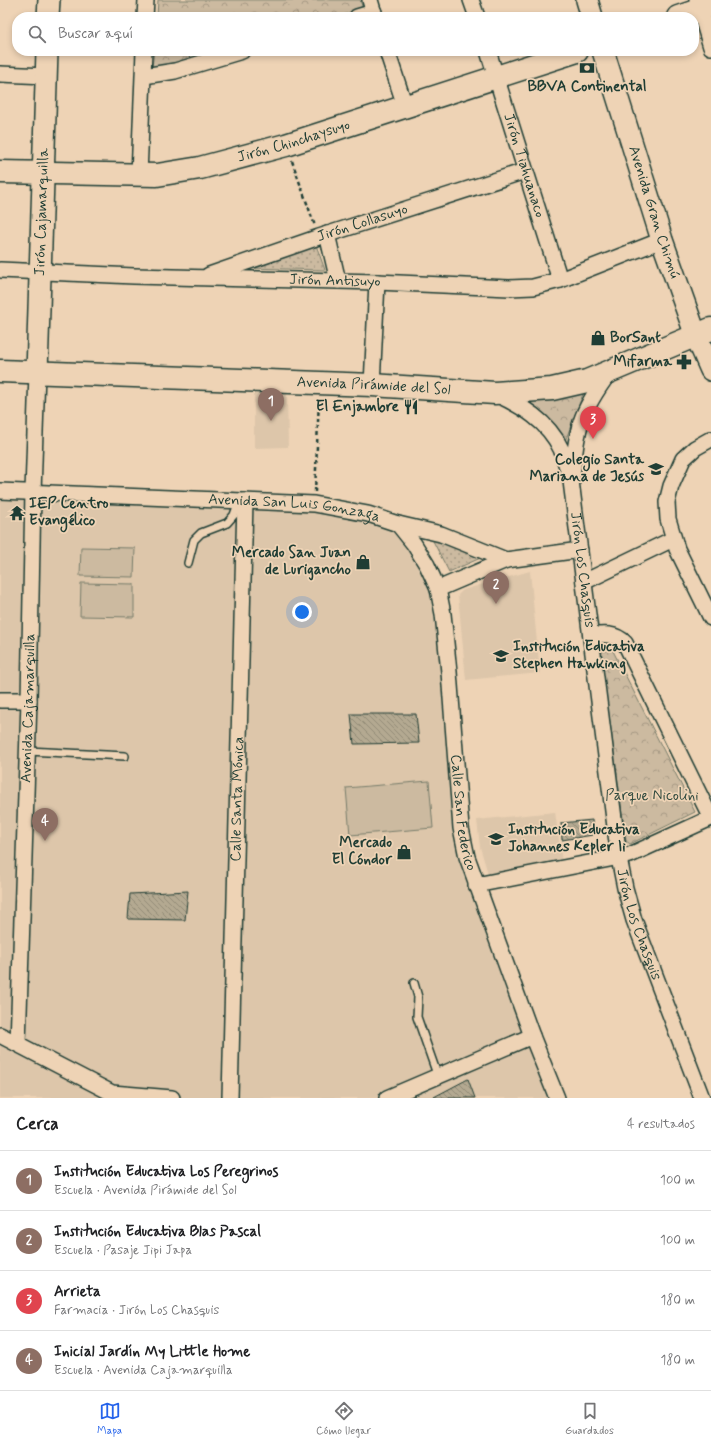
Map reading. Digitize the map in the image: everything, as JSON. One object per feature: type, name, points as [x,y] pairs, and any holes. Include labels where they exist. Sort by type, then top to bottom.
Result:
[{"type":"main road","points":[[688,12],[702,5]]},
{"type":"main road","name":"Jirón Chinchaysuyo","points":[[0,172],[157,175],[200,168],[286,145],[562,56]]},
{"type":"main road","name":"Avenida Pirámide del Sol","points":[[0,371],[372,385],[495,394],[558,388],[587,381],[703,333]]},
{"type":"street","points":[[48,12],[49,0]]},
{"type":"street","points":[[146,0],[146,12]]},
{"type":"street","points":[[471,0],[475,12]]},
{"type":"street","points":[[587,0],[591,12]]},
{"type":"street","points":[[702,5],[711,47]]},
{"type":"street","name":"Jirón Cajamarquilla","points":[[37,373],[47,56]]},
{"type":"street","points":[[139,175],[144,56]]},
{"type":"street","points":[[144,76],[175,71],[225,56]]},
{"type":"street","points":[[389,56],[405,106]]},
{"type":"street","name":"Jirón Tiahuanaco","points":[[489,56],[560,280]]},
{"type":"street","name":"Avenida Gran Chimú","points":[[605,56],[662,240],[703,333],[711,370]]},
{"type":"street","points":[[0,74],[46,76]]},
{"type":"street","name":"Jirón Collasuyo","points":[[201,278],[323,235],[525,171]]},
{"type":"street","points":[[323,235],[338,281]]},
{"type":"street","name":"Jirón Antisuyo","points":[[0,270],[134,276],[377,282],[509,288],[533,287],[560,280],[662,240]]},
{"type":"street","points":[[372,385],[377,282]]},
{"type":"street","name":"Avenida Cajamarquilla","points":[[18,1044],[30,700],[33,492],[37,373]]},
{"type":"street","name":"Jirón Los Chasquis","points":[[571,481],[581,422],[596,391],[609,373]]},
{"type":"street","name":"Jirón Los Chasquis","points":[[495,394],[520,406],[534,415],[550,431],[560,448],[571,481],[619,858],[625,888],[634,920],[702,1098]]},
{"type":"street","points":[[711,439],[695,448],[683,459],[671,486],[667,502],[668,519],[673,539],[711,618]]},
{"type":"street","name":"Avenida San Luis Gonzaga","points":[[0,491],[314,504],[368,514],[398,524],[441,534],[506,560],[580,550]]},
{"type":"street","name":"Calle Santa Mónica","points":[[230,1098],[242,501]]},
{"type":"street","name":"Calle San Federico","points":[[398,524],[424,560],[438,589],[443,614],[449,672],[460,828],[467,857],[532,1036],[558,1098]]},
{"type":"street","points":[[584,582],[673,539]]},
{"type":"street","points":[[438,589],[506,560]]},
{"type":"street","points":[[476,885],[630,855],[711,818],[625,643],[617,636],[610,634],[591,636]]},
{"type":"street","points":[[0,700],[30,700]]},
{"type":"street","points":[[0,1036],[18,1044],[112,1096],[172,1098]]},
{"type":"street","points":[[389,1098],[532,1036]]},
{"type":"lane","points":[[188,564],[194,540],[201,533],[227,523],[234,515],[242,501]]},
{"type":"lane","points":[[28,751],[125,756]]},
{"type":"lane","points":[[414,983],[419,1004],[418,1017],[438,1077]]},
{"type":"path","points":[[286,145],[323,235]]},
{"type":"path","points":[[314,504],[319,397]]},
{"type":"shaded area","points":[[254,394],[287,394],[288,447],[254,448]]},
{"type":"shaded area","points":[[0,490],[310,500],[394,526],[445,595],[469,858],[558,1098],[0,1098]]},
{"type":"shaded area","points":[[530,571],[540,673],[466,680],[458,595],[463,590]]},
{"type":"shaded area","points":[[555,812],[562,862],[489,877],[480,847],[477,820]]},
{"type":"green space","points":[[158,0],[360,0],[363,9],[353,12],[157,12]]},
{"type":"green space","points":[[153,56],[209,56],[170,68],[152,67]]},
{"type":"green space","points":[[316,245],[325,270],[247,268]]},
{"type":"green space","points":[[583,394],[564,444],[526,402],[529,401]]},
{"type":"green space","points":[[432,539],[485,556],[449,572]]},
{"type":"green space","points":[[81,547],[135,548],[134,577],[80,576]]},
{"type":"green space","points":[[81,583],[134,584],[134,617],[80,616]]},
{"type":"green space","name":"Parque Nicolini","points":[[603,642],[607,642],[611,647],[695,812],[630,844],[626,841],[600,648]]},
{"type":"green space","points":[[429,781],[433,828],[350,835],[346,788]]},
{"type":"building","points":[[351,714],[416,714],[419,743],[354,744]]},
{"type":"building","points":[[592,820],[593,835],[562,840],[561,823]]},
{"type":"building","points":[[188,891],[185,920],[128,919],[130,894]]},
{"type":"building","points":[[468,1079],[475,1098],[432,1098]]},
{"type":"place","name":"BBVA Continental","points":[[587,68]]},
{"type":"place","name":"BorSant","points":[[598,338]]},
{"type":"place","name":"Mifarma","points":[[684,362]]},
{"type":"place","name":"El Enjambre","points":[[411,407]]},
{"type":"place","name":"Institución Educativa Los Peregrinos","points":[[271,421]]},
{"type":"place","name":"Arrieta","points":[[593,439]]},
{"type":"place","name":"Colegio Santa Mariana de Jesús","points":[[656,469]]},
{"type":"place","name":"IEP Centro Evangélico","points":[[17,513]]},
{"type":"place","name":"Mercado San Juan de Lurigancho","points":[[363,562]]},
{"type":"place","name":"Institución Educativa Blas Pascal","points":[[496,604]]},
{"type":"place","name":"Institución Educativa Stephen Hawking","points":[[501,656]]},
{"type":"place","name":"Institución Educativa Johannes Kepler Ii","points":[[496,839]]},
{"type":"place","name":"Inicial Jardín My Little Home","points":[[45,841]]},
{"type":"place","name":"Mercado El Cóndor","points":[[404,852]]}]
